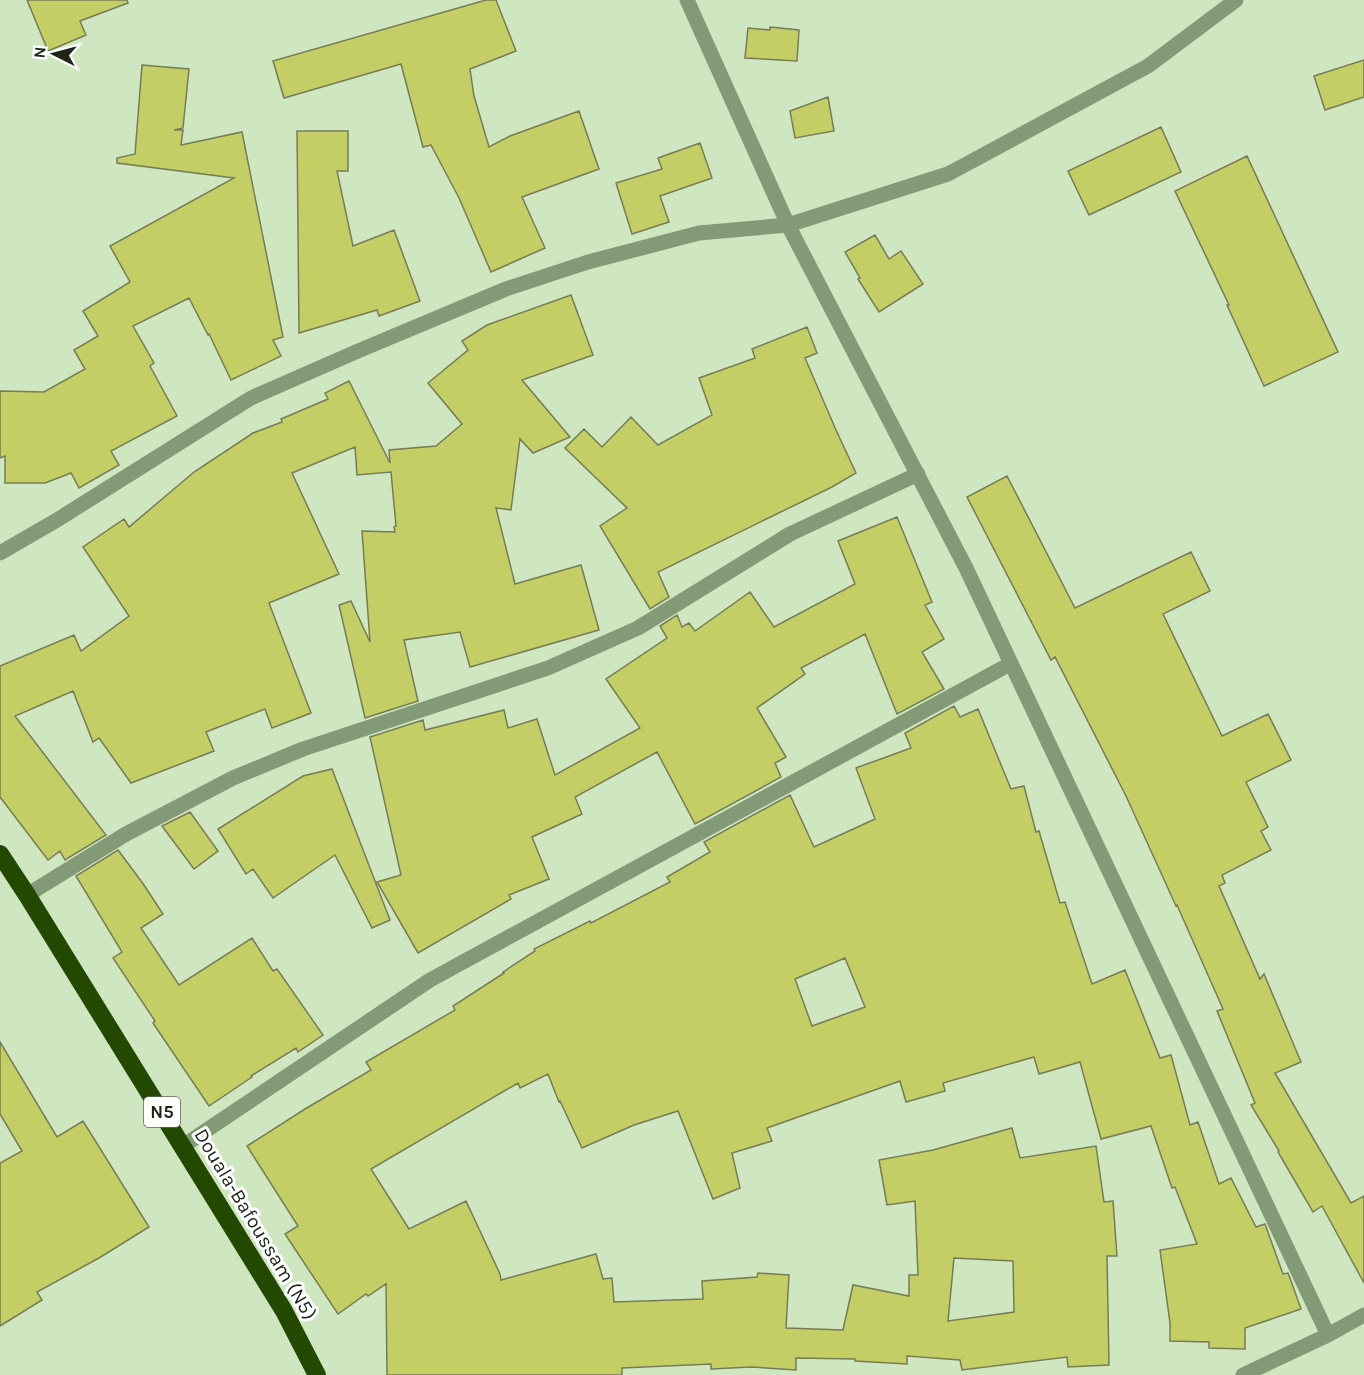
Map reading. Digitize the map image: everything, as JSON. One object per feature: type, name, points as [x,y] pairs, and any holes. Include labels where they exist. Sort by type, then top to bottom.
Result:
[{"type":"highway","name":"Douala-Bafoussam (N5)","points":[[0,854],[284,1311],[317,1375]]},
{"type":"street","points":[[687,0],[788,225],[966,568],[1328,1335]]},
{"type":"street","points":[[0,553],[57,520],[251,398],[506,290],[588,262],[699,233],[788,225],[948,174],[1148,66],[1236,0]]},
{"type":"street","points":[[27,895],[126,834],[233,778],[303,749],[548,668],[638,628],[790,534],[918,474]]},
{"type":"street","points":[[183,1146],[430,980],[1010,664]]},
{"type":"street","points":[[1243,1375],[1364,1316]]},
{"type":"building","points":[[27,0],[127,0],[128,3],[80,21],[86,35],[48,51]]},
{"type":"building","points":[[486,0],[496,0],[516,51],[470,69],[474,96],[489,147],[510,136],[579,111],[599,169],[522,197],[545,248],[491,272],[459,198],[431,145],[423,147],[401,64],[284,98],[273,61]]},
{"type":"building","points":[[770,27],[799,30],[797,61],[745,58],[748,28],[770,30]]},
{"type":"building","points":[[1364,60],[1364,97],[1325,110],[1314,76]]},
{"type":"building","points":[[142,65],[189,69],[183,128],[174,130],[183,130],[181,145],[242,132],[283,337],[273,340],[281,356],[231,380],[189,298],[133,326],[154,363],[150,366],[177,416],[111,451],[119,465],[79,488],[71,473],[45,483],[5,483],[5,456],[0,458],[0,391],[44,392],[85,369],[74,350],[98,336],[83,311],[130,282],[110,246],[234,178],[117,163],[117,158],[135,154]]},
{"type":"building","points":[[828,97],[834,131],[795,138],[790,111]]},
{"type":"building","points":[[1161,127],[1181,172],[1089,215],[1068,171]]},
{"type":"building","points":[[297,131],[348,131],[348,171],[337,171],[353,246],[394,230],[420,301],[379,316],[377,310],[299,333]]},
{"type":"building","points":[[700,143],[712,178],[660,196],[669,222],[632,234],[616,183],[662,169],[658,158]]},
{"type":"building","points":[[1247,156],[1338,352],[1264,386],[1175,191]]},
{"type":"building","points":[[875,235],[889,259],[901,251],[923,284],[879,312],[858,279],[860,278],[845,252]]},
{"type":"building","points":[[571,295],[593,355],[522,380],[570,437],[533,453],[520,439],[511,510],[496,508],[515,584],[581,565],[599,630],[470,667],[460,632],[404,640],[418,701],[365,718],[339,605],[351,601],[370,642],[362,531],[395,532],[391,472],[357,475],[355,447],[292,473],[339,574],[269,603],[311,713],[272,728],[265,709],[206,732],[214,751],[131,783],[99,738],[93,742],[73,691],[15,716],[106,835],[65,860],[60,851],[48,860],[0,797],[0,666],[74,635],[81,651],[129,616],[83,547],[124,519],[129,527],[194,472],[253,433],[282,422],[281,419],[328,399],[325,393],[349,381],[390,463],[389,450],[436,446],[462,424],[428,383],[468,350],[462,341],[487,325]]},
{"type":"building","points":[[807,327],[817,353],[805,358],[856,473],[658,572],[669,597],[650,609],[600,526],[627,508],[565,448],[584,429],[602,447],[631,417],[658,445],[712,415],[699,378],[755,358],[752,349]]},
{"type":"building","points":[[1007,476],[1075,608],[1191,552],[1210,591],[1163,614],[1222,736],[1268,714],[1291,760],[1246,782],[1268,827],[1261,831],[1271,850],[1222,875],[1225,883],[1219,886],[1260,979],[1264,974],[1301,1062],[1275,1073],[1351,1203],[1364,1196],[1364,1283],[1322,1206],[1313,1212],[1251,1105],[1255,1103],[1217,1011],[1223,1009],[1177,905],[1126,796],[1055,657],[1051,660],[967,497]]},
{"type":"building","points":[[897,517],[932,602],[925,605],[944,639],[922,652],[944,689],[897,714],[865,634],[801,668],[805,674],[757,708],[786,757],[775,763],[781,777],[695,824],[657,752],[575,797],[582,814],[532,837],[549,879],[509,895],[511,899],[418,953],[377,882],[401,875],[370,737],[423,720],[425,730],[504,710],[508,728],[537,719],[555,775],[640,728],[606,679],[667,638],[660,626],[677,615],[682,627],[689,623],[695,631],[750,592],[774,627],[855,584],[838,541]]},
{"type":"building","points":[[954,706],[960,717],[978,709],[1011,789],[1024,786],[1036,832],[1039,831],[1060,903],[1065,902],[1092,984],[1125,970],[1160,1058],[1171,1055],[1190,1125],[1198,1122],[1219,1184],[1231,1178],[1256,1227],[1265,1224],[1283,1274],[1288,1273],[1301,1309],[1245,1328],[1245,1349],[1209,1348],[1209,1342],[1170,1341],[1170,1323],[1160,1250],[1197,1244],[1175,1187],[1172,1188],[1151,1126],[1101,1139],[1080,1062],[1039,1074],[1034,1057],[943,1083],[945,1091],[906,1102],[900,1081],[767,1128],[772,1141],[732,1153],[740,1188],[713,1199],[678,1111],[634,1125],[582,1148],[548,1074],[520,1088],[518,1083],[371,1169],[409,1229],[466,1201],[501,1280],[596,1254],[603,1279],[612,1278],[614,1302],[703,1299],[702,1281],[757,1277],[758,1273],[789,1275],[786,1328],[843,1330],[853,1285],[909,1296],[909,1275],[918,1275],[915,1201],[887,1205],[879,1160],[933,1150],[1012,1128],[1020,1158],[1096,1146],[1104,1202],[1113,1201],[1117,1256],[1107,1256],[1109,1365],[1068,1367],[1067,1357],[962,1370],[960,1360],[907,1356],[907,1364],[855,1361],[855,1359],[796,1358],[796,1370],[752,1367],[711,1369],[711,1364],[622,1368],[622,1375],[387,1375],[386,1284],[368,1296],[366,1294],[338,1314],[285,1234],[298,1226],[247,1146],[371,1070],[366,1062],[455,1010],[453,1006],[504,973],[535,951],[534,949],[590,921],[591,923],[670,882],[667,877],[710,852],[704,842],[790,795],[814,847],[875,819],[856,768],[911,748],[905,733]],"holes":[[[845,958],[865,1007],[812,1026],[795,979]],[[954,1258],[1013,1261],[1014,1312],[948,1321]]]},
{"type":"building","points":[[332,769],[390,920],[372,928],[335,855],[273,898],[253,869],[246,874],[218,829],[303,776]]},
{"type":"building","points":[[190,812],[218,851],[194,869],[162,826]]},
{"type":"building","points":[[118,850],[163,914],[141,928],[179,985],[252,938],[273,971],[277,969],[323,1035],[298,1052],[296,1048],[251,1076],[209,1106],[153,1023],[155,1021],[113,958],[122,952],[76,876]]},
{"type":"building","points":[[0,1042],[57,1137],[83,1121],[149,1227],[37,1292],[42,1300],[0,1326],[0,1163],[22,1151],[0,1114]]}]
